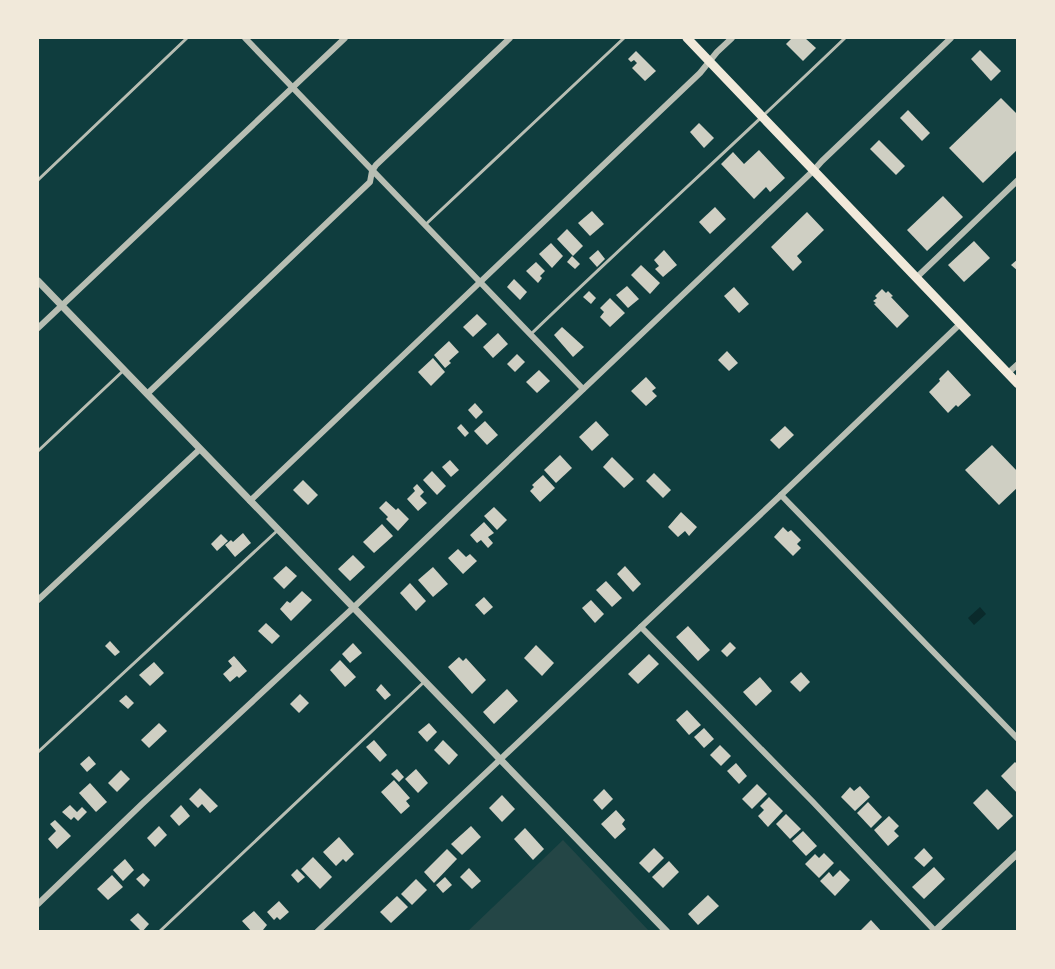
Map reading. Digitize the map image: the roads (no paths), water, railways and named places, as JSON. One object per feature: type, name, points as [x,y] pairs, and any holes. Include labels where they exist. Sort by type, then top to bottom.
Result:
[{"type":"main road","points":[[687,38],[1017,384]]},
{"type":"street","points":[[245,38],[583,389]]},
{"type":"street","points":[[38,328],[345,38]]},
{"type":"street","points":[[147,393],[370,182],[376,165],[510,38]]},
{"type":"street","points":[[250,501],[683,89],[732,38]]},
{"type":"street","points":[[38,904],[353,608],[951,38]]},
{"type":"street","points":[[916,278],[1017,180]]},
{"type":"street","points":[[38,281],[667,932]]},
{"type":"street","points":[[317,932],[960,324]]},
{"type":"street","points":[[1008,374],[1017,364]]},
{"type":"street","points":[[38,600],[200,448]]},
{"type":"street","points":[[781,495],[1017,739]]},
{"type":"street","points":[[641,627],[812,801],[934,931],[1017,853]]},
{"type":"lane","points":[[38,180],[187,38]]},
{"type":"lane","points":[[425,225],[624,38]]},
{"type":"lane","points":[[531,334],[845,38]]},
{"type":"lane","points":[[38,451],[124,370]]},
{"type":"lane","points":[[38,752],[278,530]]},
{"type":"lane","points":[[159,932],[424,681]]}]
